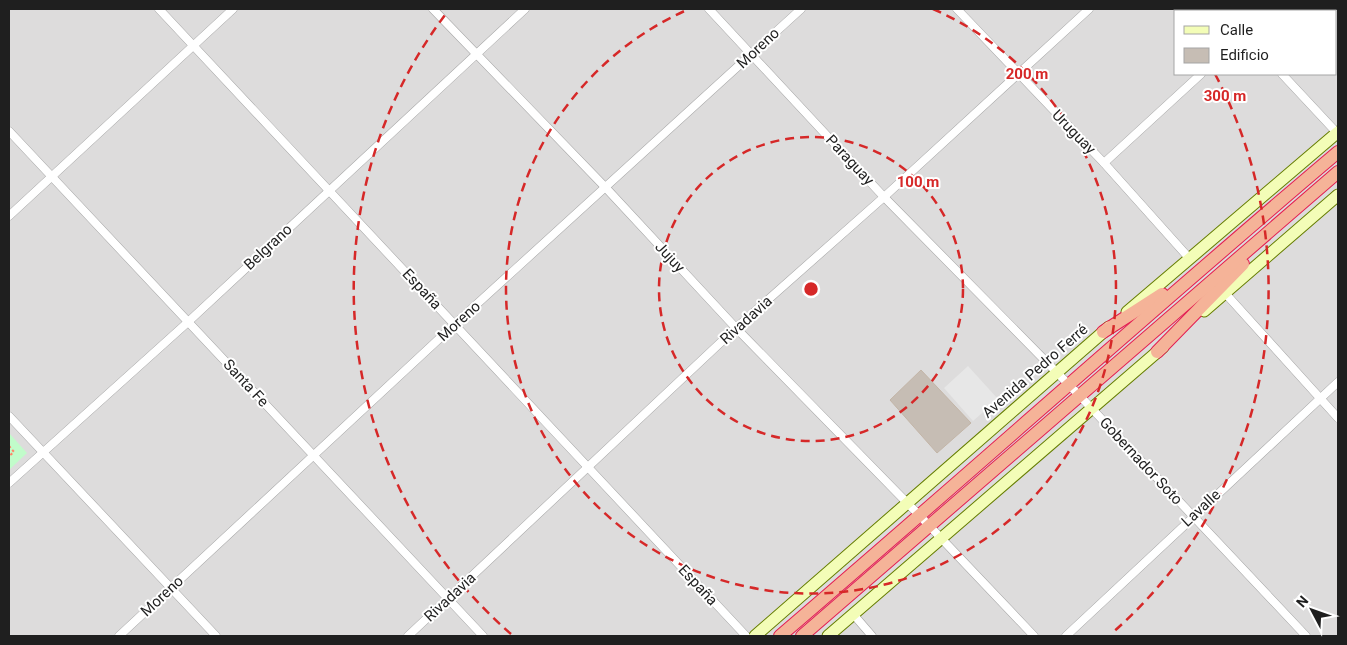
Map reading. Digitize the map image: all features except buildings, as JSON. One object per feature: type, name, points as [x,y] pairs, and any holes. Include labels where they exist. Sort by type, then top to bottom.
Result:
[{"type":"highway","points":[[802,636],[929,526],[1212,258],[1338,152]]},
{"type":"highway","points":[[780,636],[920,516],[1288,216],[1338,172]]},
{"type":"highway","points":[[1157,352],[1288,216]]},
{"type":"highway","points":[[1103,332],[1131,316],[1212,258]]},
{"type":"main road","name":"Avenida Pedro Ferré","points":[[755,636],[1103,332],[1338,133]]},
{"type":"main road","points":[[828,636],[1338,195]]},
{"type":"street","name":"España","points":[[159,9],[746,636]]},
{"type":"street","points":[[9,216],[233,9]]},
{"type":"street","name":"Jujuy","points":[[433,9],[606,188],[736,328],[920,516],[1034,636]]},
{"type":"street","name":"Belgrano","points":[[9,484],[188,322],[525,9]]},
{"type":"street","name":"Paraguay","points":[[709,9],[884,197],[1057,373]]},
{"type":"street","name":"Moreno","points":[[119,636],[455,324],[801,9]]},
{"type":"street","name":"Uruguay","points":[[957,9],[1104,163],[1189,258]]},
{"type":"street","name":"Rivadavia","points":[[408,636],[736,328],[884,197],[1089,9]]},
{"type":"street","points":[[1104,163],[1200,75]]},
{"type":"street","points":[[1283,75],[1338,133]]},
{"type":"street","name":"Santa Fe","points":[[9,131],[483,636]]},
{"type":"street","points":[[1224,293],[1338,418]]},
{"type":"street","name":"Gobernador Soto","points":[[1057,373],[1306,636]]},
{"type":"street","name":"Lavalle","points":[[1066,636],[1192,516],[1338,382]]},
{"type":"street","points":[[9,416],[216,636]]},
{"type":"street","points":[[853,614],[872,636]]},
{"type":"path","points":[[9,446],[14,452]]},
{"type":"path","points":[[9,452],[14,452]]},
{"type":"path","points":[[9,456],[14,452]]},
{"type":"shaded area","points":[[9,9],[1338,9],[1338,636],[9,636]]},
{"type":"shaded area","points":[[968,366],[998,399],[973,421],[944,388]]},
{"type":"green space","points":[[9,433],[27,453],[9,470]]}]
